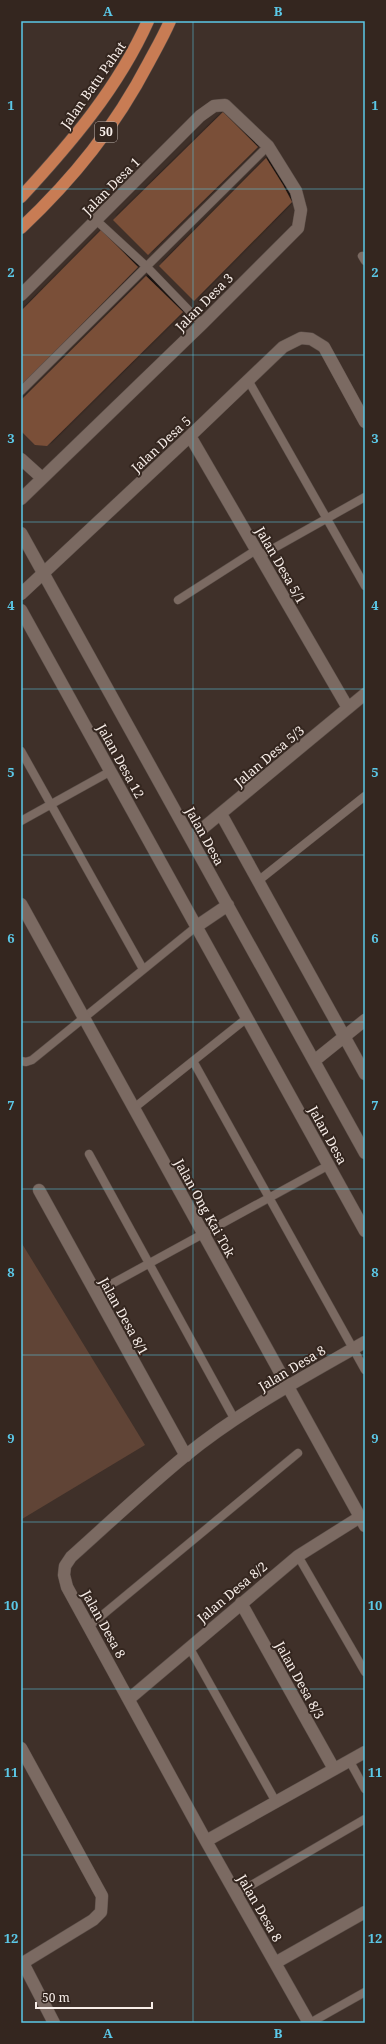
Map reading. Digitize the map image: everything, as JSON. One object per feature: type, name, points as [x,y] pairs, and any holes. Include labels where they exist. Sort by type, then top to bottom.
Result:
[{"type":"highway","name":"Jalan Batu Pahat","points":[[21,197],[86,124],[134,51],[148,21]]},
{"type":"highway","name":"50","points":[[21,228],[57,194],[93,150],[132,95],[170,21]]},
{"type":"street","name":"Jalan Desa 3","points":[[21,499],[202,324],[298,228],[301,210],[296,191],[268,146],[225,105]]},
{"type":"street","name":"Jalan Desa 1","points":[[21,295],[97,221],[200,116],[214,106],[225,105]]},
{"type":"street","name":"Jalan Desa 5","points":[[21,594],[283,347],[301,338],[312,339],[324,347],[365,422]]},
{"type":"street","name":"Jalan Desa 5/1","points":[[190,436],[348,708]]},
{"type":"street","points":[[21,459],[42,478]]},
{"type":"street","name":"Jalan Desa","points":[[21,533],[365,1153]]},
{"type":"street","name":"Jalan Desa 12","points":[[21,610],[197,926]]},
{"type":"street","name":"Jalan Desa 5/3","points":[[191,838],[365,694]]},
{"type":"street","name":"Jalan Desa","points":[[221,814],[365,1074]]},
{"type":"street","name":"Jalan Ong Kai Tok","points":[[21,904],[363,1522]]},
{"type":"street","points":[[197,926],[228,905]]},
{"type":"street","name":"Jalan Desa","points":[[197,926],[365,1231]]},
{"type":"street","points":[[314,1061],[365,1020]]},
{"type":"street","name":"Jalan Desa 8/1","points":[[39,1190],[186,1456]]},
{"type":"street","name":"Jalan Desa 8","points":[[310,2023],[206,1841],[88,1627],[67,1587],[64,1575],[65,1566],[71,1557],[186,1456],[235,1420],[288,1386],[365,1342]]},
{"type":"street","name":"Jalan Desa 8/2","points":[[129,1699],[298,1556],[363,1522]]},
{"type":"street","name":"Jalan Desa 8/3","points":[[241,1603],[334,1770]]},
{"type":"street","points":[[21,1748],[26,1770],[102,1896],[100,1912],[93,1920],[22,1964],[54,2023]]},
{"type":"street","points":[[206,1841],[365,1752]]},
{"type":"street","points":[[275,1963],[365,1912]]},
{"type":"lane","points":[[21,392],[268,146]]},
{"type":"lane","points":[[97,221],[147,266],[202,324]]},
{"type":"lane","points":[[248,380],[365,586]]},
{"type":"lane","points":[[178,600],[258,553],[365,497]]},
{"type":"lane","points":[[21,751],[144,969]]},
{"type":"lane","points":[[21,821],[111,772]]},
{"type":"lane","points":[[258,881],[365,796]]},
{"type":"lane","points":[[21,1062],[32,1060],[197,926]]},
{"type":"lane","points":[[134,1108],[247,1018]]},
{"type":"lane","points":[[193,1061],[365,1370]]},
{"type":"lane","points":[[90,1154],[151,1263],[235,1420]]},
{"type":"lane","points":[[95,1293],[204,1235],[329,1165]]},
{"type":"lane","points":[[88,1627],[298,1453]]},
{"type":"lane","points":[[298,1556],[365,1672]]},
{"type":"lane","points":[[189,1647],[276,1802]]},
{"type":"lane","points":[[349,1760],[365,1789]]},
{"type":"lane","points":[[236,1894],[365,1819]]},
{"type":"lane","points":[[310,2023],[365,1992]]},
{"type":"shaded area","points":[[21,1242],[145,1445],[22,1519],[21,1518]]},
{"type":"building","points":[[223,112],[258,147],[148,255],[113,220]]},
{"type":"building","points":[[266,158],[292,202],[194,301],[159,266]]},
{"type":"building","points":[[101,230],[138,267],[21,386],[21,311]]},
{"type":"building","points":[[146,276],[183,312],[47,446],[35,445],[21,431],[21,400]]}]
